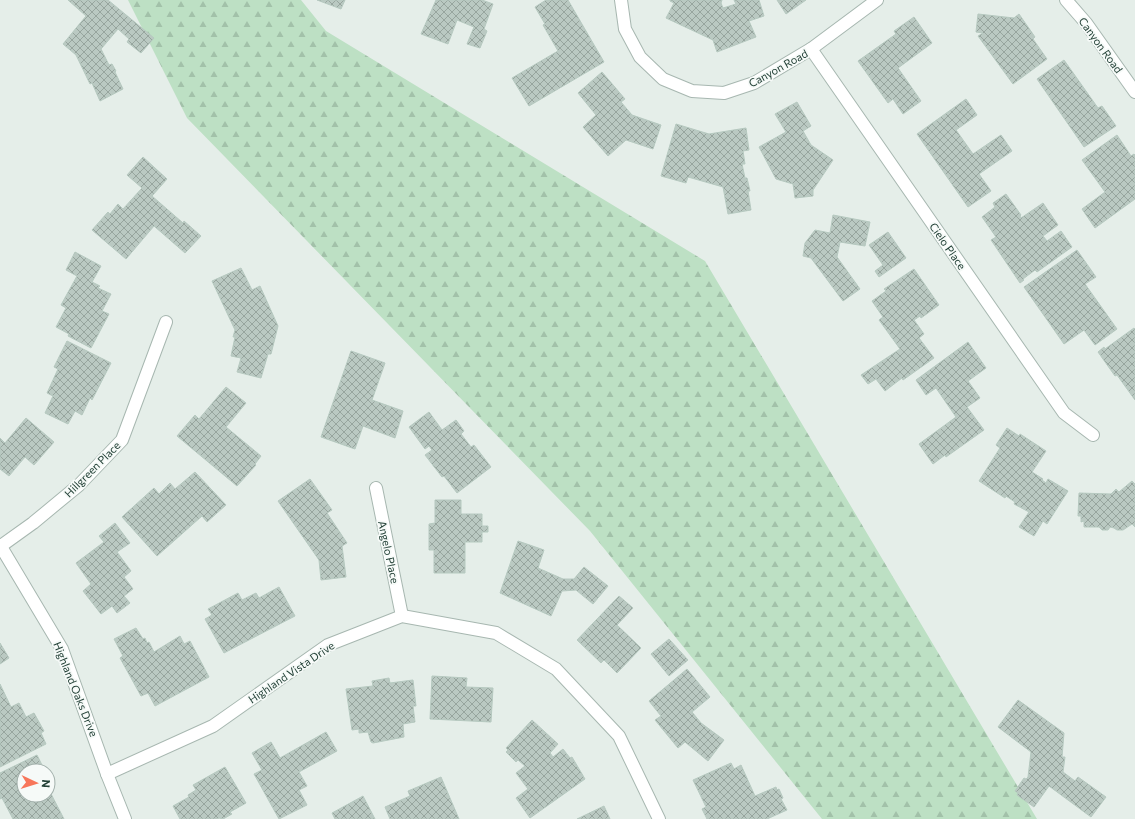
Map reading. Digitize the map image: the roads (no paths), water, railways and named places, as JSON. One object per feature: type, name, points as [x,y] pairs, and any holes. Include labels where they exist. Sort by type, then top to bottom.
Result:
[{"type":"street","name":"Canyon Road","points":[[621,0],[625,29],[640,57],[663,79],[692,91],[724,93],[754,83],[811,49],[877,0]]},
{"type":"street","name":"Canyon Road","points":[[1066,0],[1086,23],[1135,92]]},
{"type":"street","name":"Cielo Place","points":[[811,49],[1064,413],[1093,435]]},
{"type":"street","name":"Hillgreen Place","points":[[1,546],[33,523],[79,485],[122,440],[166,322]]},
{"type":"street","name":"Angelo Place","points":[[376,488],[402,616]]},
{"type":"street","name":"Highland Oaks Drive","points":[[1,546],[62,649],[107,774],[125,819]]},
{"type":"street","name":"Highland Vista Drive","points":[[107,774],[213,726],[328,645],[402,616]]},
{"type":"street","points":[[402,616],[496,633],[556,669],[619,736],[658,819]]}]
